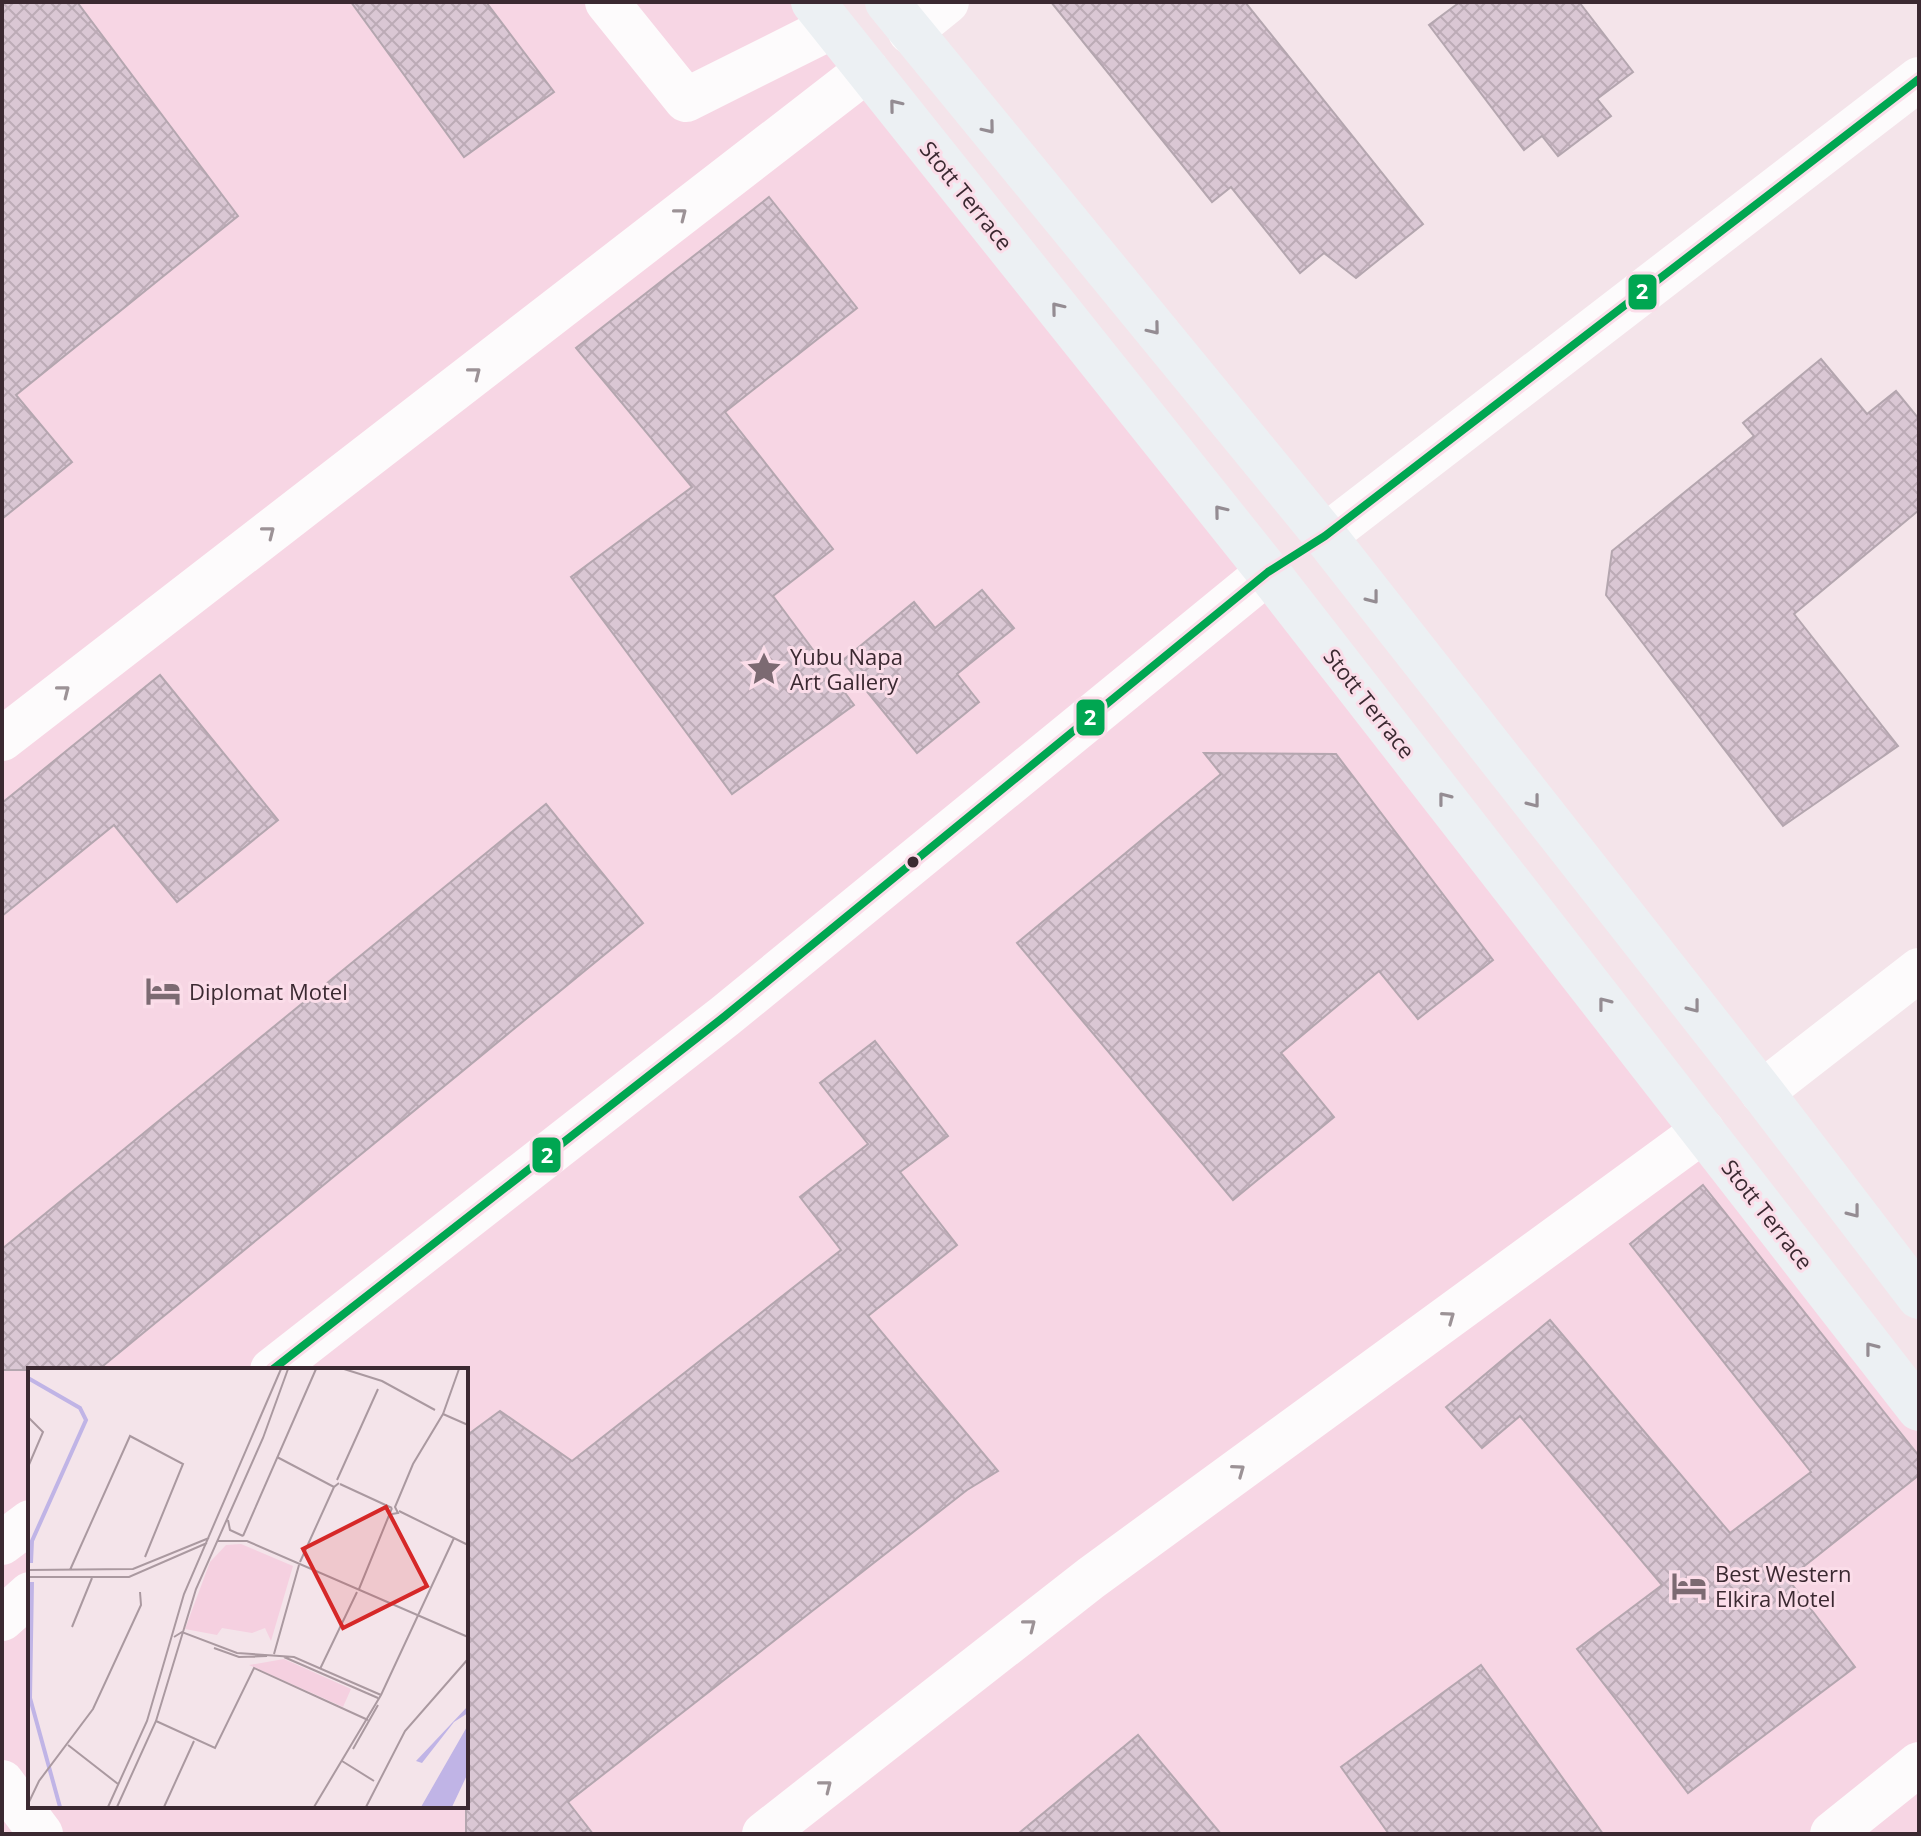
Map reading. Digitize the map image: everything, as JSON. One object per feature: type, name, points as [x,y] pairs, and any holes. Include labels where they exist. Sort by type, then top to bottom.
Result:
[{"type":"main road","name":"Stott Terrace","points":[[822,14],[1268,572],[1919,1409]]},
{"type":"main road","points":[[899,17],[1325,536],[1919,1297]]},
{"type":"main road","points":[[1268,572],[1325,536]]},
{"type":"street","points":[[607,2],[686,100],[822,14]]},
{"type":"street","points":[[899,17],[947,2]]},
{"type":"street","points":[[2,739],[867,70]]},
{"type":"street","points":[[1325,536],[1919,79]]},
{"type":"street","points":[[275,1368],[725,1016],[1268,572]]},
{"type":"street","points":[[1762,1092],[1919,970]]},
{"type":"street","points":[[764,1834],[1091,1578],[1703,1131]]},
{"type":"street","points":[[2,1543],[28,1524]]},
{"type":"street","points":[[2,1619],[28,1596]]},
{"type":"street","points":[[1832,1834],[1919,1764]]},
{"type":"street","points":[[2,1782],[41,1834]]},
{"type":"shaded area","points":[[2,2],[813,2],[1919,1406],[1919,1834],[2,1834]]},
{"type":"building","points":[[2,2],[77,2],[238,216],[16,395],[72,462],[2,519]]},
{"type":"building","points":[[351,2],[486,2],[554,92],[464,157]]},
{"type":"building","points":[[1051,2],[1245,2],[1423,224],[1356,278],[1324,253],[1300,273],[1231,187],[1212,202]]},
{"type":"building","points":[[1460,2],[1579,2],[1633,72],[1597,99],[1611,116],[1558,156],[1542,136],[1524,150],[1429,25]]},
{"type":"building","points":[[769,197],[857,308],[725,412],[833,549],[773,596],[854,705],[732,794],[571,577],[692,487],[576,348]]},
{"type":"building","points":[[1821,359],[1867,414],[1896,391],[1919,419],[1919,510],[1794,614],[1898,746],[1783,826],[1606,595],[1612,551],[1754,436],[1743,423]]},
{"type":"building","points":[[982,590],[1014,628],[957,674],[979,702],[917,753],[842,661],[914,602],[935,628]]},
{"type":"building","points":[[160,675],[278,820],[177,902],[114,825],[2,916],[2,803]]},
{"type":"building","points":[[1204,753],[1336,754],[1493,960],[1418,1019],[1379,971],[1281,1053],[1334,1117],[1233,1200],[1017,943],[1221,774]]},
{"type":"building","points":[[546,804],[643,923],[100,1368],[2,1370],[2,1249]]},
{"type":"building","points":[[875,1041],[948,1136],[900,1172],[957,1245],[868,1316],[998,1471],[967,1490],[568,1802],[593,1834],[466,1834],[468,1435],[500,1411],[572,1461],[841,1250],[800,1197],[868,1144],[820,1083]]},
{"type":"building","points":[[1703,1185],[1919,1456],[1919,1475],[1788,1579],[1855,1667],[1688,1793],[1577,1649],[1662,1585],[1520,1416],[1482,1448],[1446,1407],[1550,1320],[1730,1533],[1811,1472],[1630,1244]]},
{"type":"building","points":[[1481,1665],[1603,1834],[1389,1834],[1341,1767]]},
{"type":"building","points":[[1138,1735],[1221,1834],[1018,1834]]},
{"type":"transit line","name":"2","points":[[275,1368],[725,1016],[1268,572],[1325,536],[1919,79]]},
{"type":"place","name":"Yubu Napa Art Gallery","points":[[764,669]]},
{"type":"place","name":"Diplomat Motel","points":[[163,991]]},
{"type":"place","name":"Best Western Elkira Motel","points":[[1689,1586]]}]
